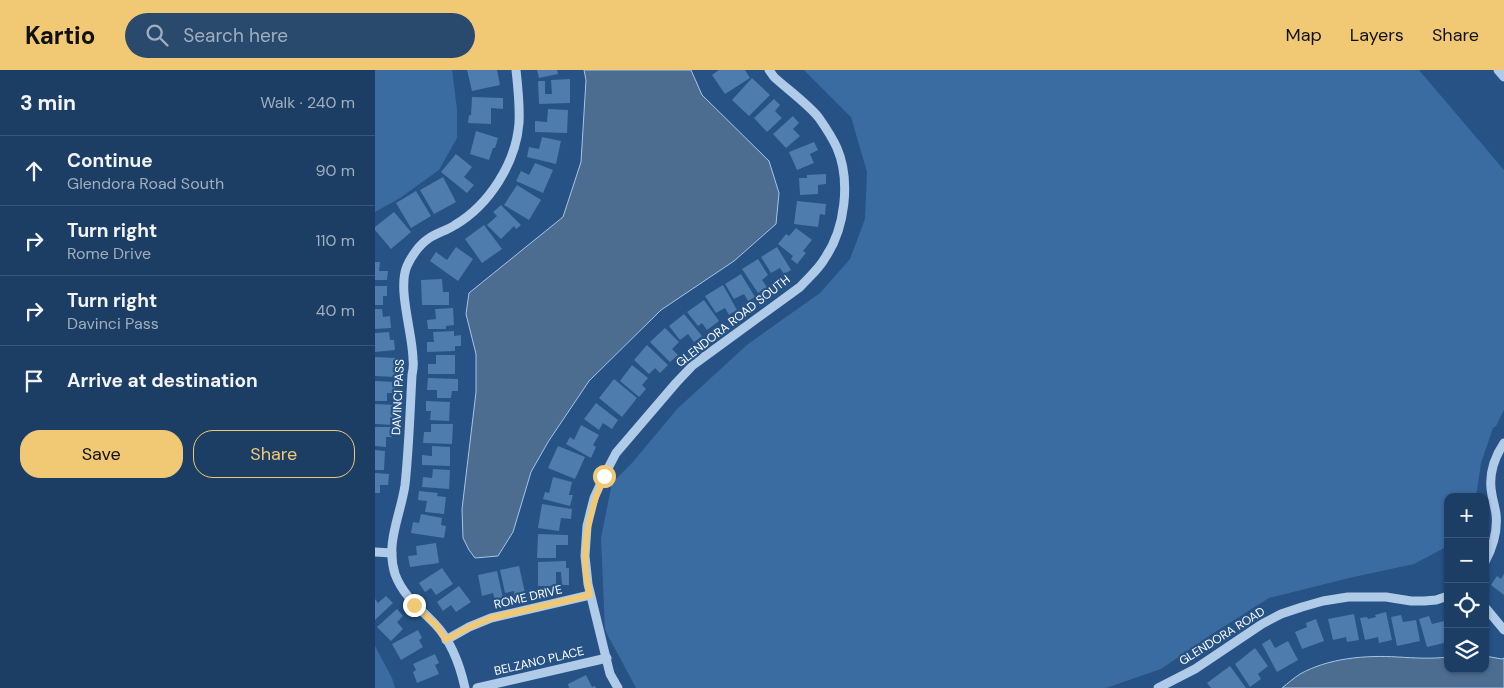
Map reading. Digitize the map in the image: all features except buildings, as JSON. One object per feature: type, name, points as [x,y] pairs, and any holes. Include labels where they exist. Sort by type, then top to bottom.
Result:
[{"type":"street","name":"DAVINCI PASS","points":[[465,688],[463,676],[446,640],[436,625],[414,605],[402,587],[395,574],[391,552],[392,538],[405,486],[413,360],[404,287],[406,267],[414,253],[427,239],[455,225],[475,210],[495,188],[512,153],[519,125],[516,70]]},
{"type":"street","name":"GLENDORA ROAD SOUTH","points":[[618,688],[610,674],[587,584],[585,556],[587,526],[594,498],[616,453],[693,365],[799,287],[825,260],[833,246],[844,207],[842,168],[838,150],[830,135],[817,116],[774,77],[769,70]]},
{"type":"street","points":[[1498,70],[1504,77]]},
{"type":"street","points":[[1489,555],[1496,526],[1496,514],[1491,488],[1492,469],[1504,443]]},
{"type":"street","points":[[375,552],[391,552]]},
{"type":"street","name":"ROME DRIVE","points":[[446,640],[469,627],[491,618],[590,595]]},
{"type":"street","name":"GLENDORA ROAD","points":[[1158,688],[1169,685],[1195,669],[1261,624],[1302,606],[1348,597],[1386,597],[1411,601],[1436,600],[1444,597]]},
{"type":"street","points":[[1489,612],[1504,630]]},
{"type":"street","name":"BELZANO PLACE","points":[[477,688],[607,658]]},
{"type":"shaded area","points":[[375,70],[452,70],[457,109],[457,138],[439,170],[400,198],[375,212]]},
{"type":"shaded area","points":[[584,70],[691,70],[702,95],[769,161],[779,193],[776,224],[734,261],[661,310],[589,381],[548,442],[531,472],[513,532],[498,556],[475,558],[463,538],[462,509],[476,392],[476,354],[466,314],[469,293],[563,217],[581,162],[586,80]]},
{"type":"shaded area","points":[[804,70],[1419,70],[1504,170],[1504,410],[1496,426],[1493,428],[1481,463],[1477,493],[1444,493],[1444,548],[1414,564],[1269,598],[1161,669],[1106,688],[636,688],[605,630],[601,538],[612,483],[632,463],[677,409],[748,344],[820,293],[850,259],[865,219],[867,172],[851,117]]},
{"type":"shaded area","points":[[375,646],[392,678],[395,688],[375,688]]},
{"type":"shaded area","points":[[1386,656],[1444,657],[1444,673],[1489,673],[1489,657],[1504,658],[1504,688],[1282,688],[1300,674],[1335,661],[1360,657]]},
{"type":"route","points":[[414,605],[436,625],[446,640],[469,627],[491,618],[590,595],[587,584],[585,556],[587,526],[594,498],[604,476]]}]
